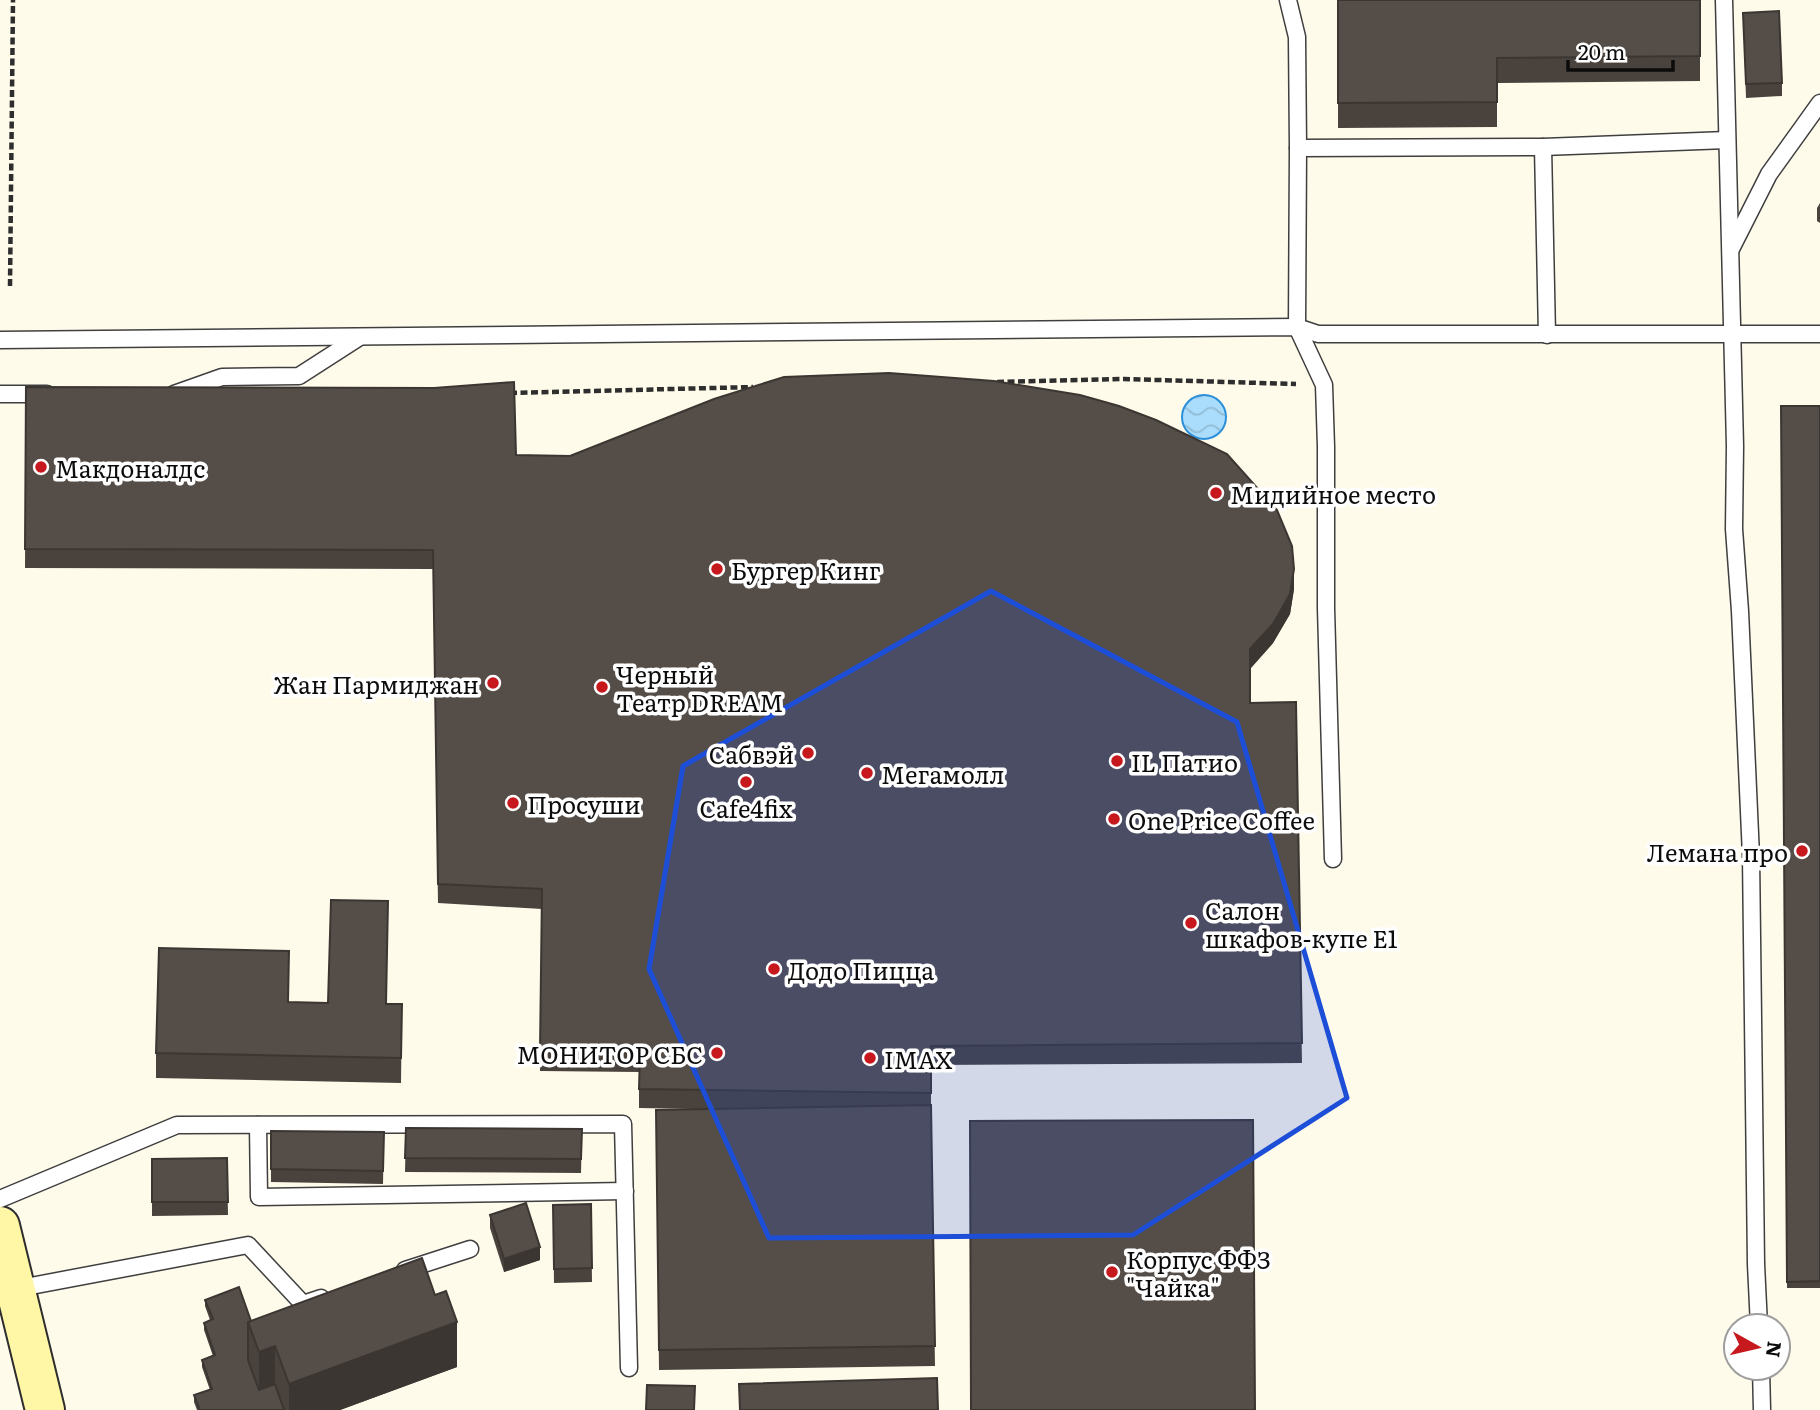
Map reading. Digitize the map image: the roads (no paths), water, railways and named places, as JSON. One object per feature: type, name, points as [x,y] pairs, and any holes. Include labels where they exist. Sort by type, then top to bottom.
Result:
[{"type":"main road","points":[[0,1226],[15,1289],[35,1402]]},
{"type":"lane","points":[[1288,0],[1297,37],[1297,327],[1324,385],[1326,608],[1333,859]]},
{"type":"lane","points":[[1724,0],[1735,446],[1734,529],[1741,611],[1751,830],[1758,1312]]},
{"type":"lane","points":[[1730,251],[1769,174],[1820,103]]},
{"type":"lane","points":[[1298,148],[1543,147],[1727,140]]},
{"type":"lane","points":[[1543,147],[1547,335]]},
{"type":"lane","points":[[0,340],[1297,327],[1318,334],[1820,334]]},
{"type":"lane","points":[[162,394],[176,394],[222,377],[299,376],[360,337]]},
{"type":"lane","points":[[0,394],[65,394]]},
{"type":"lane","points":[[0,1199],[177,1125],[623,1124],[629,1368]]},
{"type":"lane","points":[[258,1125],[259,1197],[625,1191]]},
{"type":"lane","points":[[15,1289],[248,1245],[303,1304],[342,1291]]},
{"type":"lane","points":[[393,1275],[470,1249]]},
{"type":"lane","points":[[1761,1382],[1762,1410]]},
{"type":"water","points":[[1204,395],[1213,396],[1220,401],[1225,408],[1225,426],[1220,433],[1213,438],[1204,439],[1195,438],[1188,433],[1183,426],[1182,417],[1183,408],[1188,401],[1195,396]]},
{"type":"place","name":"Макдоналдс","points":[[41,467]]},
{"type":"place","name":"Мидийное место","points":[[1216,493]]},
{"type":"place","name":"Бургер Кинг","points":[[717,569]]},
{"type":"place","name":"Жан Пармиджан","points":[[493,683]]},
{"type":"place","name":"Черный Театр DREAM","points":[[602,687]]},
{"type":"place","name":"Сабвэй","points":[[808,753]]},
{"type":"place","name":"IL Патио","points":[[1117,761]]},
{"type":"place","name":"Мегамолл","points":[[867,773]]},
{"type":"place","name":"Cafe4fix","points":[[746,782]]},
{"type":"place","name":"Просуши","points":[[513,803]]},
{"type":"place","name":"One Price Coffee","points":[[1114,819]]},
{"type":"place","name":"Лемана про","points":[[1802,851]]},
{"type":"place","name":"Салон шкафов-купе Е1","points":[[1191,923]]},
{"type":"place","name":"Додо Пицца","points":[[774,969]]},
{"type":"place","name":"МОНИТОР СБС","points":[[717,1053]]},
{"type":"place","name":"IMAX","points":[[870,1058]]},
{"type":"place","name":"Корпус ФФЗ \"Чайка\"","points":[[1112,1272]]}]
